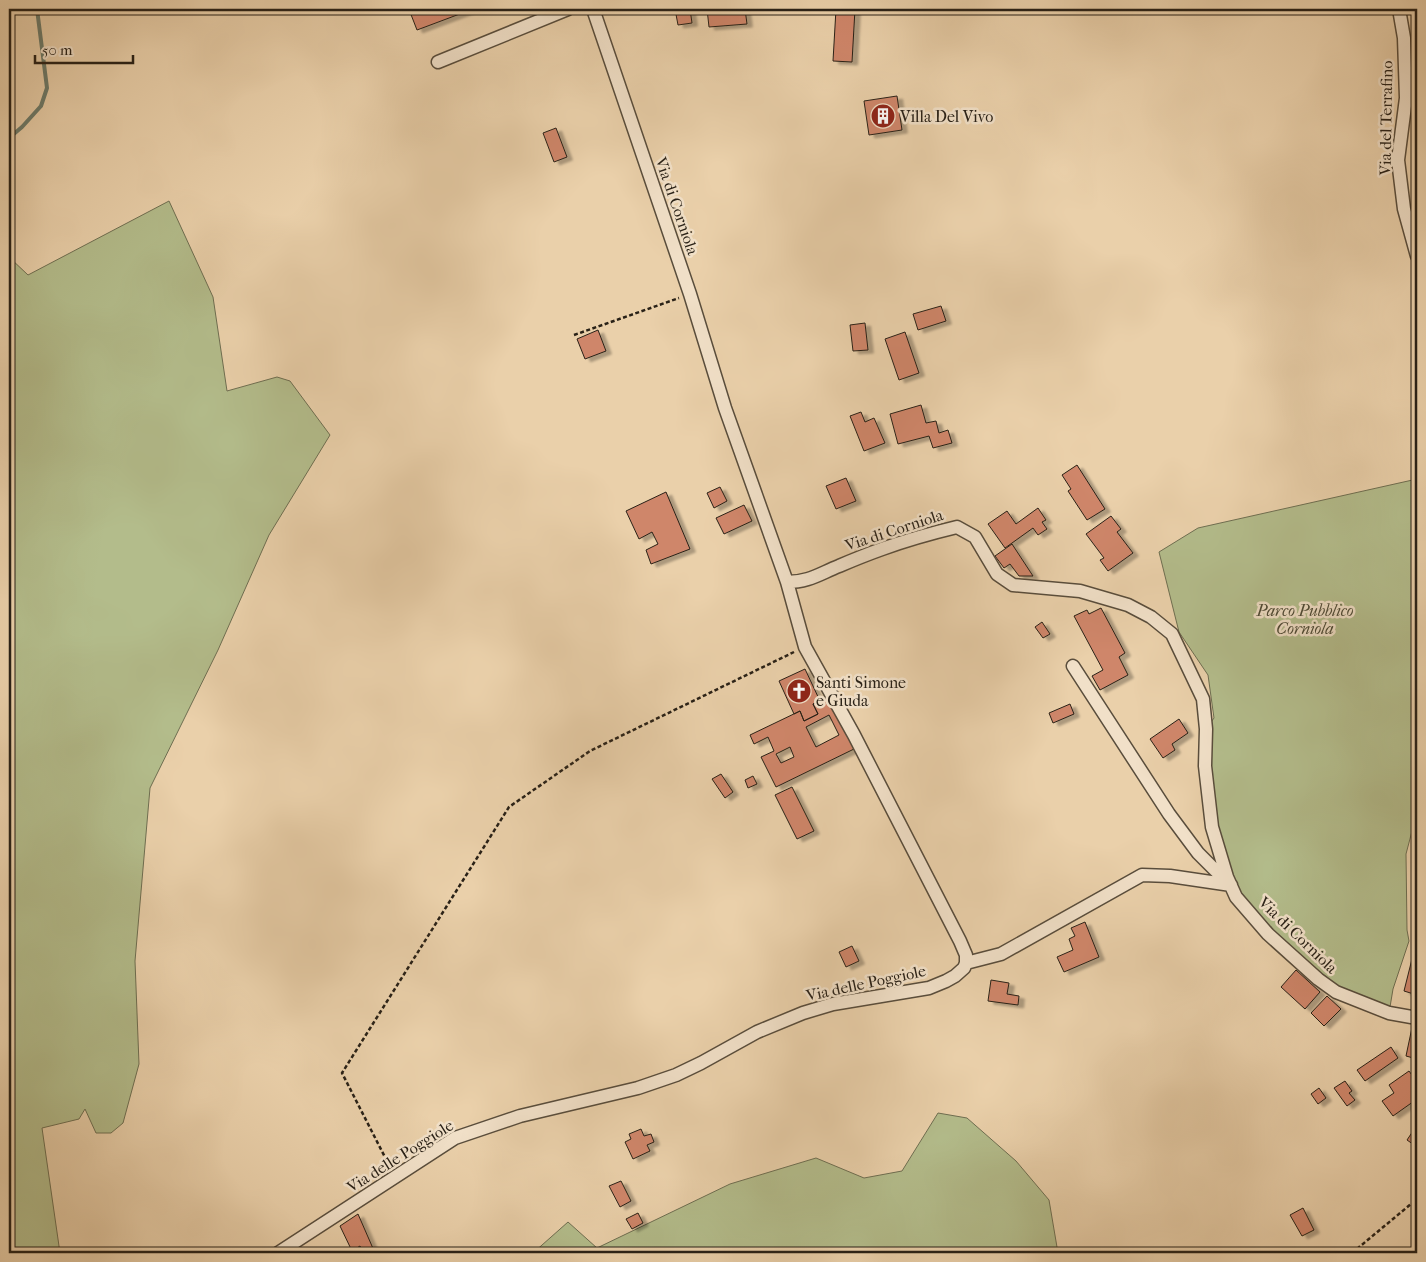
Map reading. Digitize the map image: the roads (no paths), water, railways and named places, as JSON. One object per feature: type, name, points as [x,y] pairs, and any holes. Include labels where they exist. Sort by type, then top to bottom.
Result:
[{"type":"street","points":[[438,62],[568,9]]},
{"type":"street","name":"Via di Corniola","points":[[593,9],[690,294],[725,408],[787,582],[799,582],[812,578],[838,566],[913,538],[957,527],[975,537],[997,574],[1013,585],[1080,591],[1128,605],[1151,617],[1172,634],[1203,699],[1206,729],[1205,766],[1212,827],[1226,877],[1236,897],[1268,934],[1318,979],[1336,992],[1389,1013],[1417,1018]]},
{"type":"street","name":"Via del Terrafino","points":[[1399,9],[1404,38],[1406,98],[1398,160],[1404,209],[1417,256]]},
{"type":"street","points":[[787,582],[805,646],[854,735],[964,949],[966,963],[1001,954],[1142,875],[1170,876],[1230,885]]},
{"type":"street","points":[[1073,666],[1168,814],[1198,853],[1230,885]]},
{"type":"street","name":"Via delle Poggiole","points":[[278,1253],[455,1138],[520,1116],[638,1088],[701,1063],[757,1032],[804,1013],[833,1004],[929,988],[955,976],[964,968],[966,963]]},
{"type":"waterway","points":[[9,138],[41,106],[47,88],[37,9]]},
{"type":"place","name":"Villa Del Vivo","points":[[883,116]]},
{"type":"place","name":"Santi Simone e Giuda","points":[[799,691]]},
{"type":"park label","name":"Parco Pubblico Corniola","points":[[1305,619]]}]
